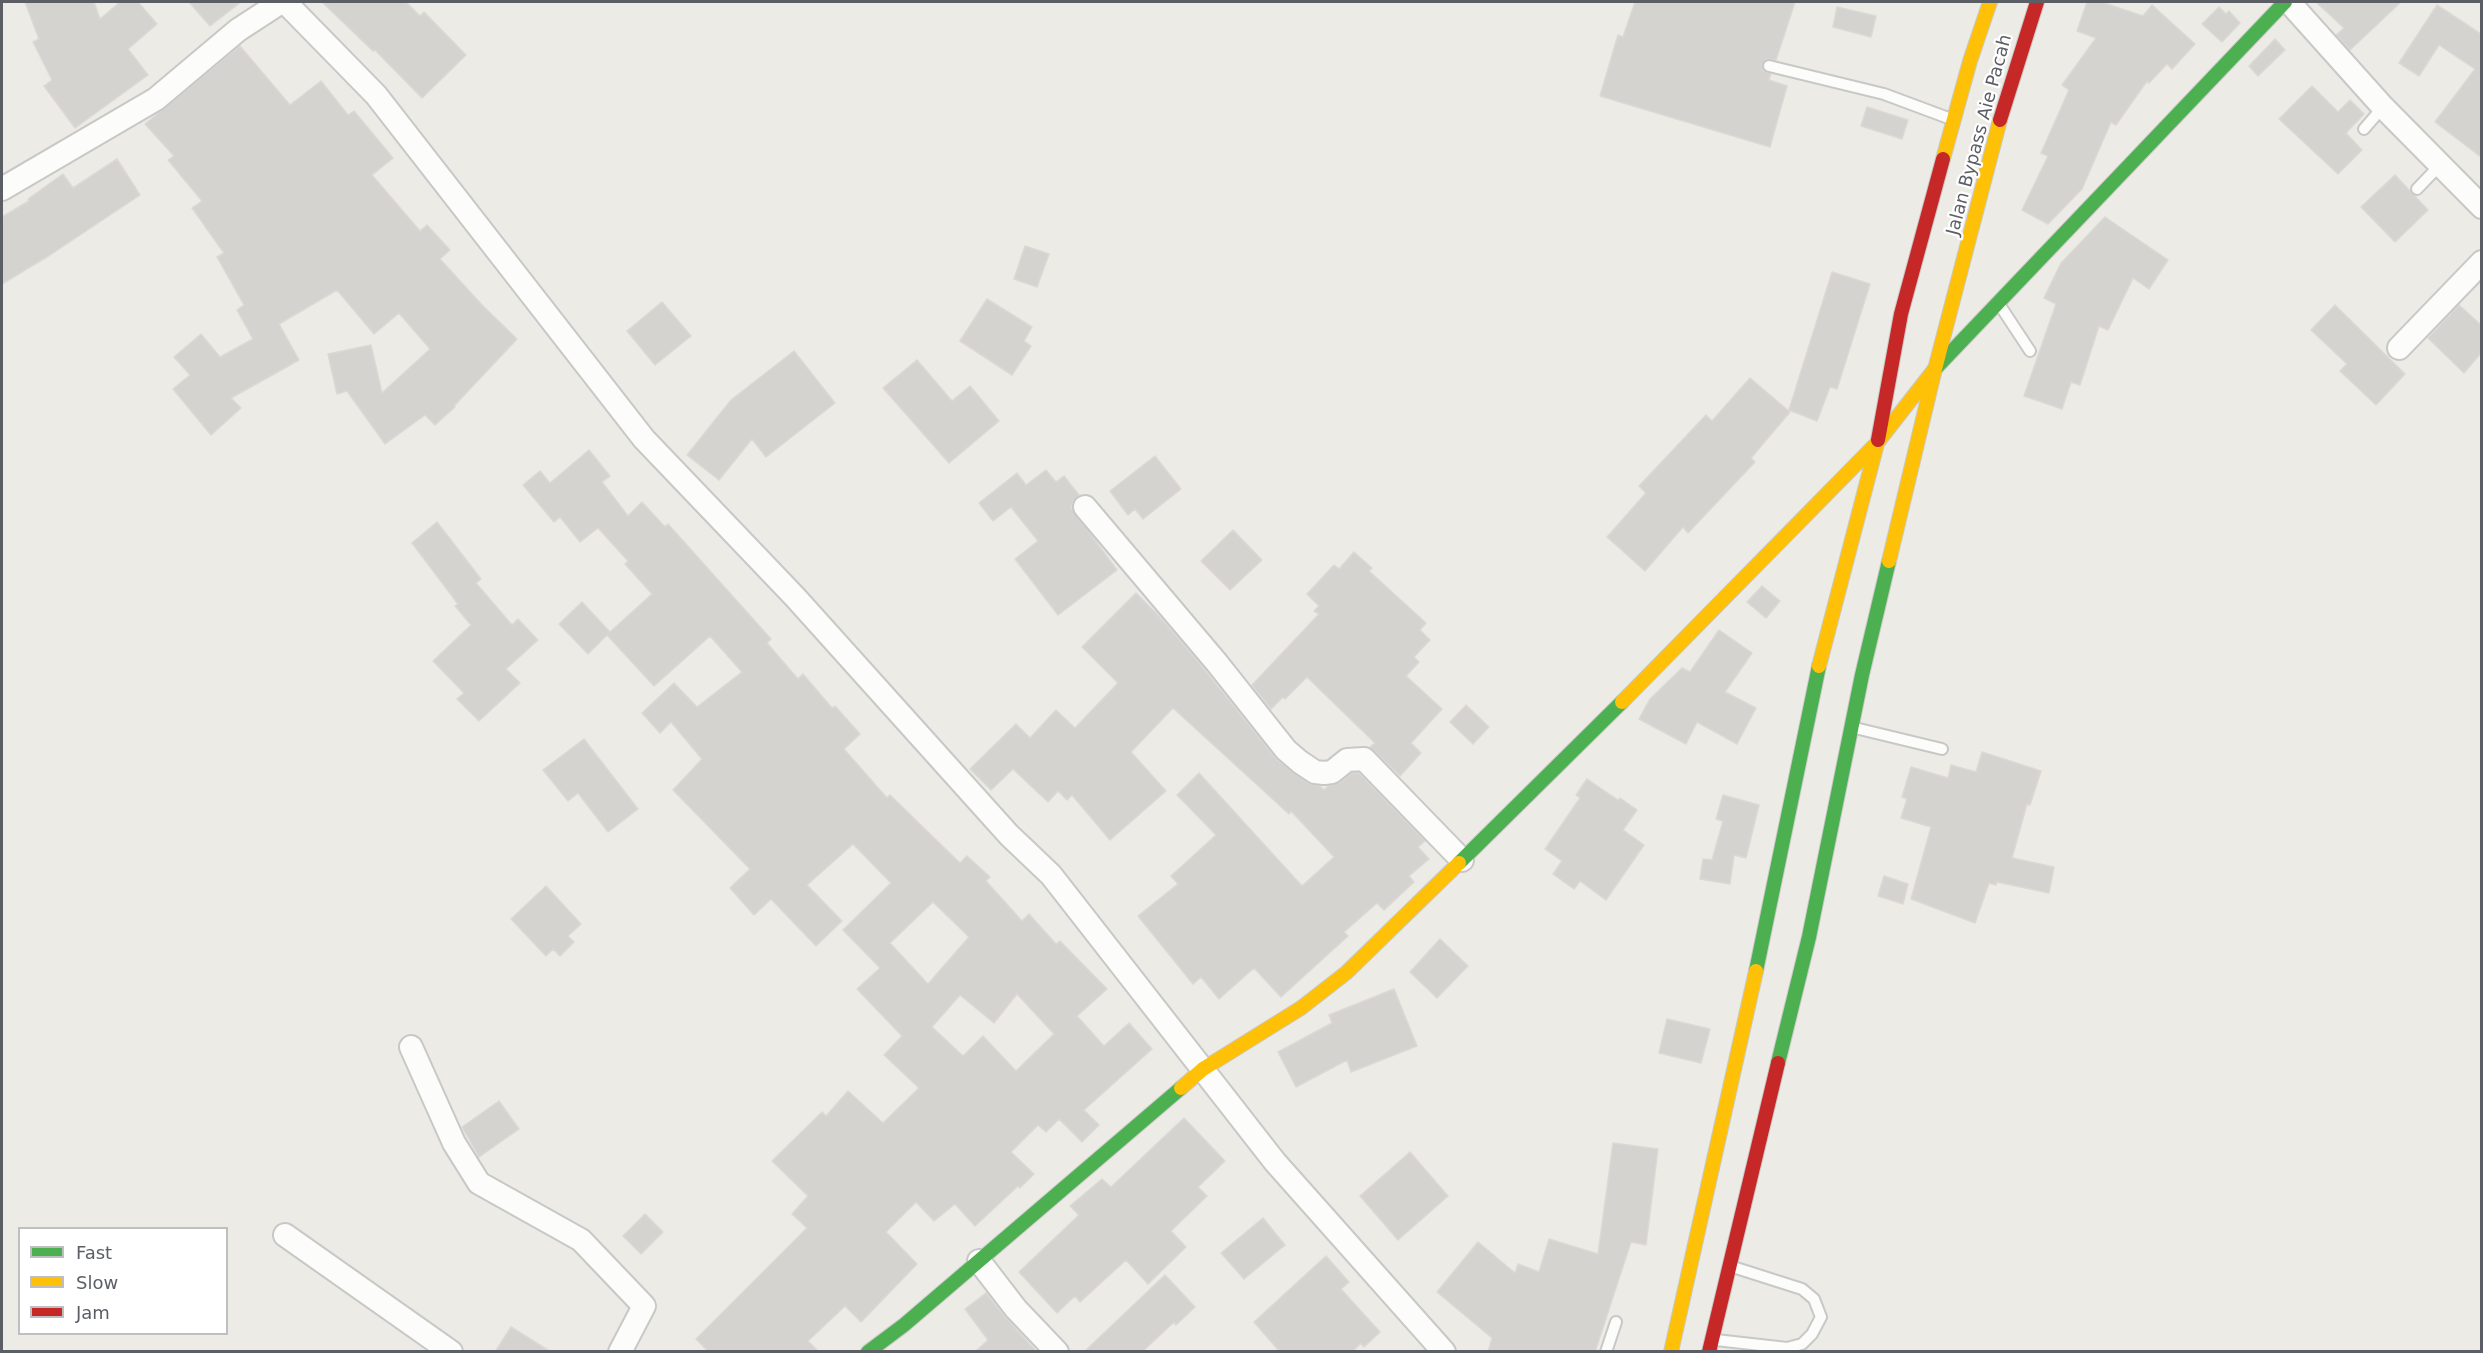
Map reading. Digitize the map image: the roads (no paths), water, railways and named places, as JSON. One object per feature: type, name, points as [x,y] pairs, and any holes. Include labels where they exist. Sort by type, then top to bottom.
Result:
[{"type":"main road","name":"Jalan Bypass Aie Pacah","points":[[1671,1352],[1761,945],[1820,662],[1877,443],[1901,314],[1954,120],[1990,2]]},
{"type":"main road","name":"Jalan Bypass Aie Pacah","points":[[1711,1345],[1809,937],[1852,727],[1935,369],[1994,140],[2037,2]]},
{"type":"main road","points":[[868,1352],[904,1325],[1203,1069],[1301,1008],[1346,973],[1699,625],[1877,443],[1935,369],[1997,302],[2287,2]]},
{"type":"street","points":[[2,189],[156,99],[238,30],[283,2],[376,95],[644,439],[795,597],[1009,835],[1051,875],[1275,1162],[1444,1352]]},
{"type":"street","points":[[2287,2],[2383,107],[2481,207]]},
{"type":"street","points":[[2399,348],[2481,262]]},
{"type":"street","points":[[1085,507],[1217,663],[1286,750],[1315,772],[1332,772],[1347,760],[1365,759],[1462,860]]},
{"type":"street","points":[[411,1047],[454,1143],[479,1183],[581,1240],[644,1306],[620,1352]]},
{"type":"street","points":[[285,1235],[451,1352]]},
{"type":"street","points":[[979,1261],[1016,1309],[1057,1352]]},
{"type":"lane","points":[[1769,66],[1884,94],[1954,120]]},
{"type":"lane","points":[[2364,129],[2383,107]]},
{"type":"lane","points":[[2417,189],[2440,165]]},
{"type":"lane","points":[[1997,302],[2030,351]]},
{"type":"lane","points":[[1852,727],[1942,748]]},
{"type":"lane","points":[[1711,1345],[1787,1348],[1802,1344],[1812,1334],[1821,1317],[1814,1299],[1802,1289],[1730,1266]]},
{"type":"lane","points":[[1606,1352],[1616,1322]]}]
